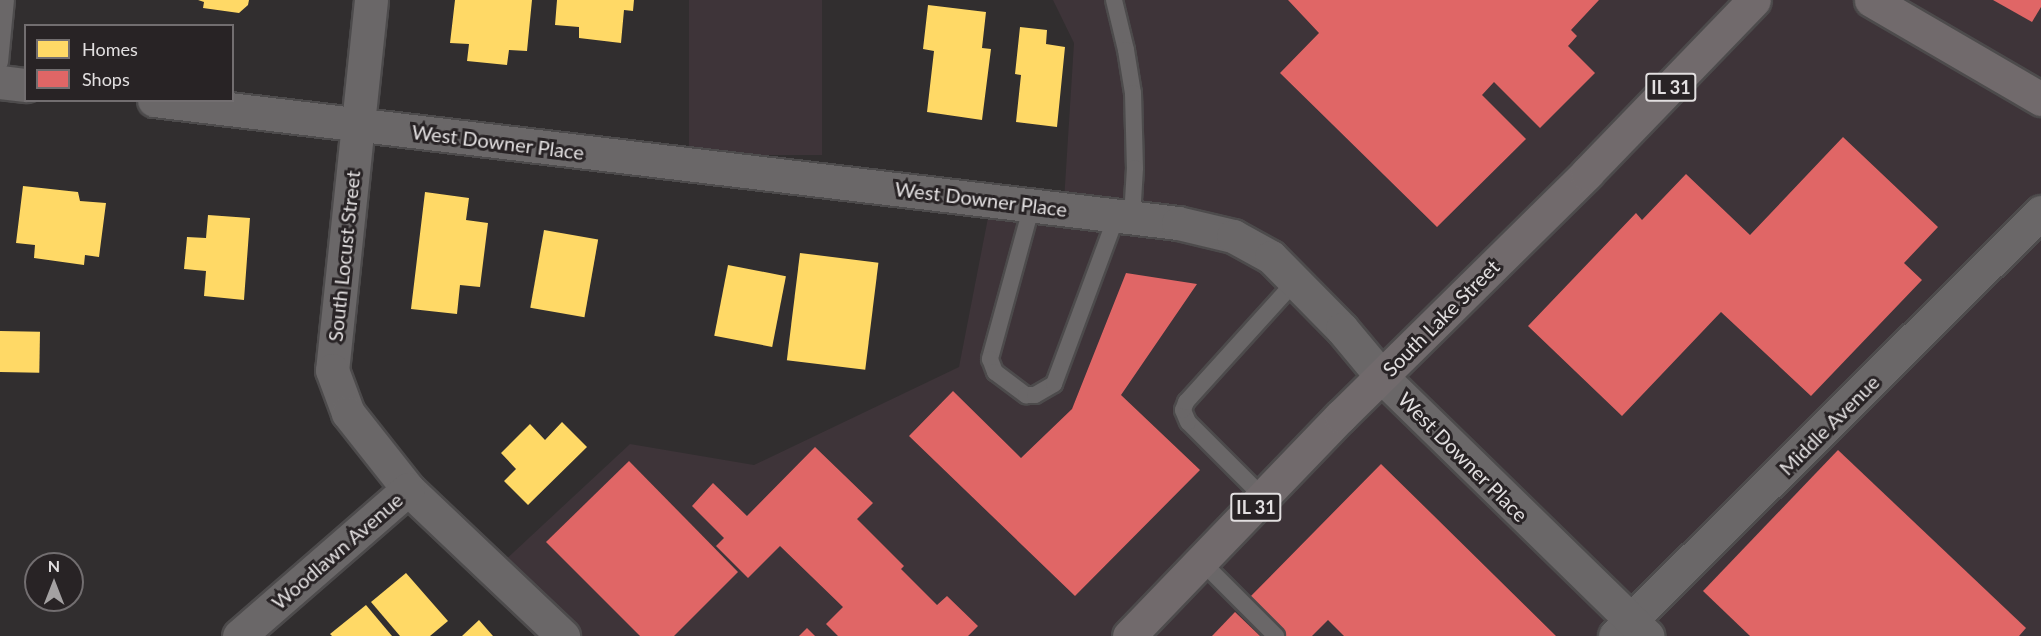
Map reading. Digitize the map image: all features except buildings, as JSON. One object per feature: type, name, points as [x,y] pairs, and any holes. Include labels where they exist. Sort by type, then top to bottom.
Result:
[{"type":"main road","name":"South Lake Street","points":[[1129,636],[1382,377],[1587,173],[1754,0]]},
{"type":"main road","points":[[1871,0],[2041,99]]},
{"type":"street","name":"South Locust Street","points":[[371,0],[332,370],[348,413],[408,489],[563,636]]},
{"type":"street","points":[[0,82],[24,86]]},
{"type":"street","name":"West Downer Place","points":[[171,102],[1124,216],[1178,223],[1233,236],[1271,257],[1294,283],[1342,329],[1382,377],[1631,631]]},
{"type":"street","name":"Middle Avenue","points":[[1631,631],[2041,212]]},
{"type":"street","name":"Woodlawn Avenue","points":[[239,636],[408,489]]},
{"type":"lane","points":[[0,62],[6,0]]},
{"type":"lane","points":[[1032,205],[991,348],[990,359],[995,372],[1026,395],[1041,393],[1054,384],[1124,216],[1135,168],[1133,93],[1114,0]]},
{"type":"lane","points":[[1264,498],[1188,422],[1183,410],[1186,402],[1294,283]]},
{"type":"lane","points":[[1202,562],[1276,636]]},
{"type":"shaded area","points":[[689,0],[822,0],[822,155],[689,155]]},
{"type":"shaded area","points":[[1053,0],[2041,0],[2041,636],[577,636],[502,563],[630,444],[754,465],[959,367],[993,192],[1064,201],[1074,43]]}]
